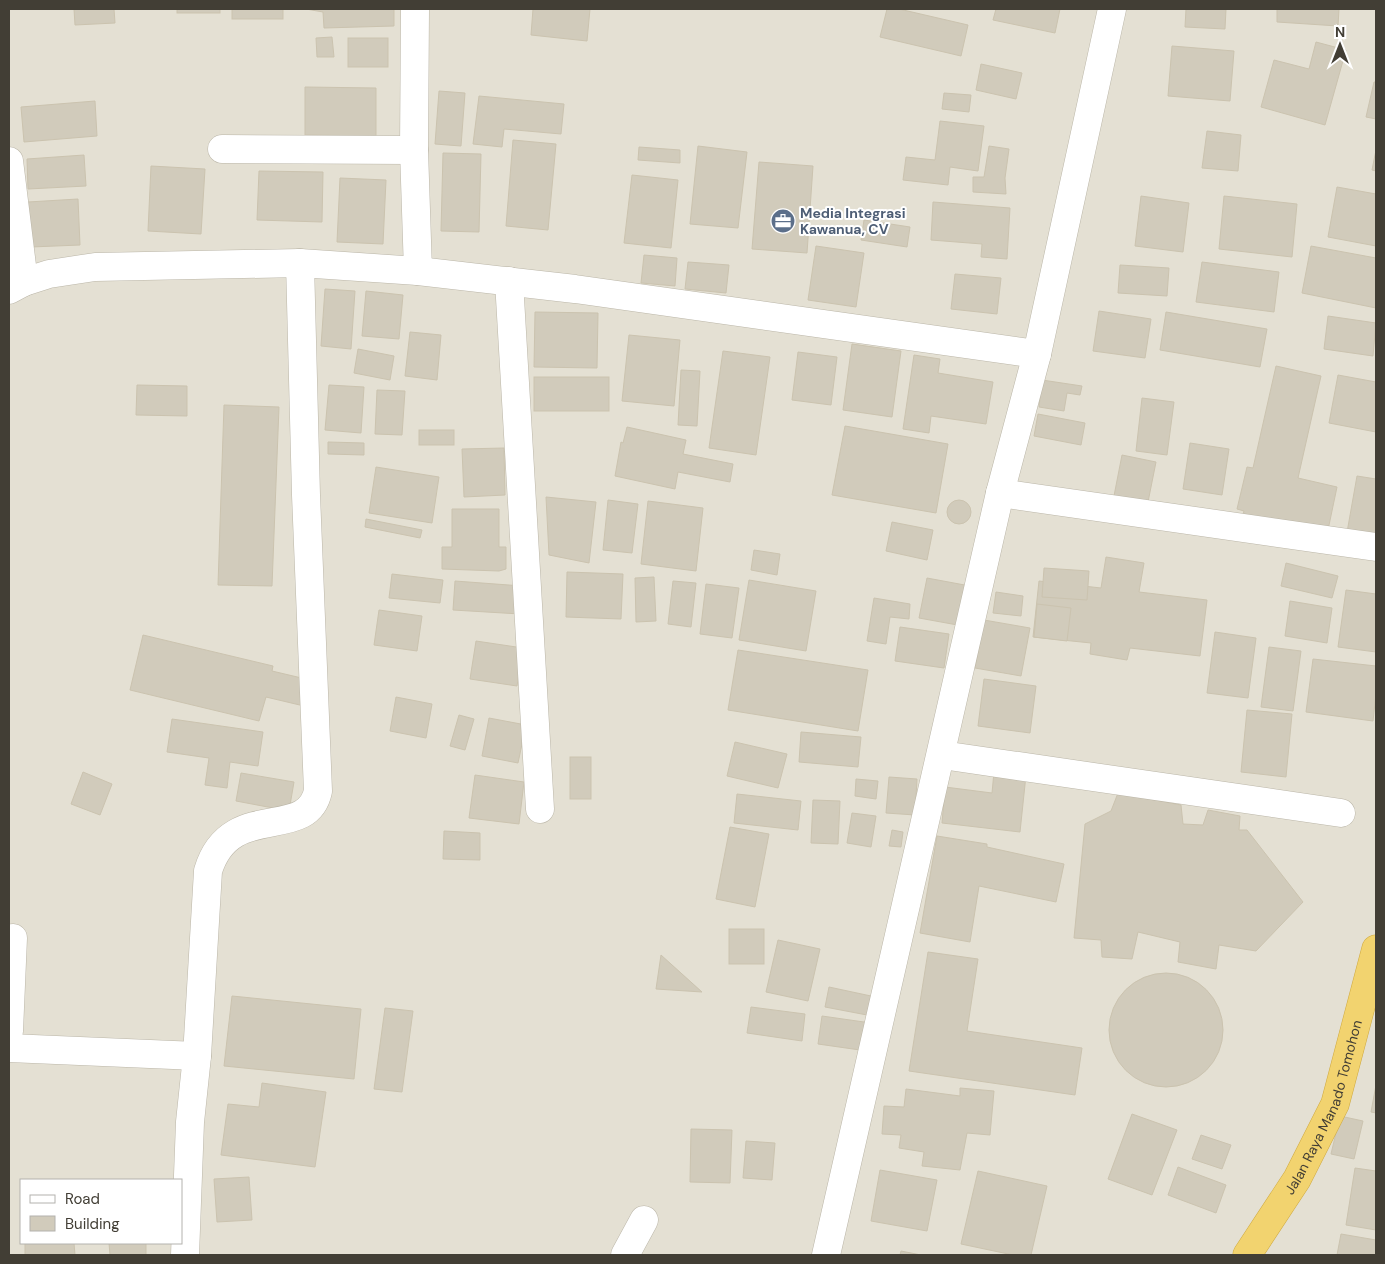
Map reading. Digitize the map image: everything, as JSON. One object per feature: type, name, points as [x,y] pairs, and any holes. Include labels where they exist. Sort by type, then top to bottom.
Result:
[{"type":"highway","name":"Jalan Raya Manado Tomohon","points":[[1247,1255],[1296,1179],[1335,1104],[1376,949]]},
{"type":"street","points":[[415,9],[414,150],[418,271]]},
{"type":"street","points":[[826,1255],[942,755],[1000,493],[1037,354],[1112,9]]},
{"type":"street","points":[[222,149],[414,150]]},
{"type":"street","points":[[9,161],[16,286],[49,274],[95,267],[300,263],[418,271],[509,281],[1037,354]]},
{"type":"street","points":[[186,1255],[190,1122],[197,1056],[206,888],[212,859],[218,849],[235,832],[248,827],[304,815],[316,803],[318,791],[306,495],[300,263]]},
{"type":"street","points":[[509,281],[540,809]]},
{"type":"street","points":[[1000,493],[1376,547]]},
{"type":"street","points":[[942,755],[1342,813]]},
{"type":"street","points":[[9,1031],[13,938]]},
{"type":"street","points":[[9,1048],[197,1056]]},
{"type":"street","points":[[625,1255],[644,1220]]},
{"type":"shaded area","points":[[9,9],[1376,9],[1376,1255],[9,1255]]},
{"type":"building","points":[[74,9],[114,9],[115,23],[75,25]]},
{"type":"building","points":[[177,9],[220,9],[220,13],[177,13]]},
{"type":"building","points":[[232,9],[283,9],[283,19],[232,19]]},
{"type":"building","points":[[306,9],[394,9],[394,26],[324,28],[323,12]]},
{"type":"building","points":[[533,9],[590,9],[587,41],[531,35]]},
{"type":"building","points":[[887,9],[899,9],[968,25],[961,56],[880,37]]},
{"type":"building","points":[[996,9],[1060,9],[1055,33],[993,20]]},
{"type":"building","points":[[1186,9],[1226,9],[1225,29],[1185,27]]},
{"type":"building","points":[[1277,9],[1339,9],[1338,26],[1277,22]]},
{"type":"building","points":[[332,37],[334,57],[317,57],[316,38]]},
{"type":"building","points":[[348,38],[388,38],[388,67],[348,67]]},
{"type":"building","points":[[1316,42],[1346,50],[1325,125],[1261,107],[1274,60],[1309,69]]},
{"type":"building","points":[[1172,46],[1234,51],[1230,101],[1168,96]]},
{"type":"building","points":[[981,64],[1022,73],[1016,99],[976,90]]},
{"type":"building","points":[[1374,82],[1376,82],[1376,119],[1366,117]]},
{"type":"building","points":[[305,87],[376,88],[376,136],[305,135]]},
{"type":"building","points":[[439,91],[465,93],[461,146],[435,144]]},
{"type":"building","points":[[944,93],[971,95],[969,112],[942,109]]},
{"type":"building","points":[[479,96],[564,104],[561,134],[504,129],[502,147],[473,144]]},
{"type":"building","points":[[95,101],[97,136],[24,142],[21,107]]},
{"type":"building","points":[[940,121],[984,126],[978,171],[950,167],[948,185],[903,180],[906,157],[935,160]]},
{"type":"building","points":[[1207,131],[1241,135],[1238,171],[1202,168]]},
{"type":"building","points":[[513,140],[556,144],[548,230],[506,226]]},
{"type":"building","points":[[698,146],[747,152],[738,228],[690,224]]},
{"type":"building","points":[[989,146],[1009,149],[1005,178],[1006,194],[973,192],[973,177],[984,177]]},
{"type":"building","points":[[639,147],[680,150],[680,163],[638,160]]},
{"type":"building","points":[[1376,150],[1376,171],[1372,170]]},
{"type":"building","points":[[443,153],[481,154],[479,232],[441,231]]},
{"type":"building","points":[[84,155],[86,186],[28,189],[27,159]]},
{"type":"building","points":[[759,162],[813,166],[807,253],[752,249]]},
{"type":"building","points":[[151,166],[205,169],[201,234],[148,231]]},
{"type":"building","points":[[259,171],[323,172],[322,222],[257,220]]},
{"type":"building","points":[[632,175],[678,180],[671,248],[624,243]]},
{"type":"building","points":[[340,178],[386,180],[383,244],[337,242]]},
{"type":"building","points":[[1337,187],[1376,194],[1376,246],[1328,237]]},
{"type":"building","points":[[1141,196],[1189,203],[1183,252],[1135,246]]},
{"type":"building","points":[[1224,196],[1297,204],[1292,257],[1219,249]]},
{"type":"building","points":[[78,199],[80,245],[31,247],[28,202]]},
{"type":"building","points":[[933,202],[1010,208],[1007,259],[981,257],[982,244],[931,240]]},
{"type":"building","points":[[864,220],[910,227],[907,247],[861,240]]},
{"type":"building","points":[[816,246],[864,253],[856,307],[808,300]]},
{"type":"building","points":[[1311,246],[1376,258],[1376,308],[1302,293]]},
{"type":"building","points":[[644,255],[677,258],[675,286],[641,283]]},
{"type":"building","points":[[688,262],[729,265],[726,293],[685,289]]},
{"type":"building","points":[[1202,262],[1279,272],[1274,312],[1196,302]]},
{"type":"building","points":[[1120,265],[1169,268],[1167,296],[1118,293]]},
{"type":"building","points":[[955,274],[1001,278],[997,314],[951,309]]},
{"type":"building","points":[[325,289],[355,291],[351,349],[321,346]]},
{"type":"building","points":[[366,291],[403,295],[399,339],[362,336]]},
{"type":"building","points":[[1099,311],[1151,319],[1145,358],[1093,351]]},
{"type":"building","points":[[535,312],[598,313],[597,368],[534,367]]},
{"type":"building","points":[[1166,312],[1267,329],[1260,367],[1160,350]]},
{"type":"building","points":[[1328,316],[1376,323],[1373,356],[1324,349]]},
{"type":"building","points":[[410,332],[441,335],[437,380],[405,376]]},
{"type":"building","points":[[629,335],[680,340],[674,406],[622,401]]},
{"type":"building","points":[[852,344],[901,351],[892,417],[843,410]]},
{"type":"building","points":[[358,349],[394,356],[390,380],[354,373]]},
{"type":"building","points":[[723,351],[770,357],[756,455],[709,448]]},
{"type":"building","points":[[798,352],[837,357],[831,405],[792,400]]},
{"type":"building","points":[[914,355],[940,359],[938,373],[993,382],[986,424],[931,416],[929,433],[903,429]]},
{"type":"building","points":[[1276,366],[1321,376],[1298,478],[1337,487],[1328,530],[1241,522],[1244,511],[1237,509],[1247,467],[1253,468]]},
{"type":"building","points":[[681,370],[700,371],[697,426],[678,425]]},
{"type":"building","points":[[1338,375],[1376,382],[1376,432],[1329,423]]},
{"type":"building","points":[[534,377],[609,377],[609,411],[534,411]]},
{"type":"building","points":[[1042,380],[1082,386],[1080,395],[1067,393],[1064,411],[1039,407]]},
{"type":"building","points":[[137,385],[187,386],[187,416],[136,415]]},
{"type":"building","points":[[329,385],[364,387],[361,433],[325,430]]},
{"type":"building","points":[[377,390],[405,391],[402,435],[375,434]]},
{"type":"building","points":[[1142,398],[1174,402],[1167,455],[1136,451]]},
{"type":"building","points":[[224,405],[279,407],[272,586],[218,585]]},
{"type":"building","points":[[1038,414],[1085,423],[1081,445],[1034,436]]},
{"type":"building","points":[[845,426],[948,444],[936,513],[832,495]]},
{"type":"building","points":[[627,427],[686,440],[683,454],[733,464],[730,482],[678,472],[675,489],[615,476],[621,442],[623,443]]},
{"type":"building","points":[[419,430],[454,430],[454,445],[419,445]]},
{"type":"building","points":[[328,442],[364,443],[364,455],[328,454]]},
{"type":"building","points":[[1190,443],[1229,449],[1222,495],[1183,489]]},
{"type":"building","points":[[504,448],[505,495],[464,497],[462,449]]},
{"type":"building","points":[[1122,455],[1156,462],[1147,507],[1113,501]]},
{"type":"building","points":[[376,467],[439,477],[432,523],[369,513]]},
{"type":"building","points":[[1357,476],[1376,479],[1376,544],[1346,538]]},
{"type":"building","points":[[546,497],[596,502],[589,563],[549,555]]},
{"type":"building","points":[[608,500],[638,504],[632,553],[603,550]]},
{"type":"building","points":[[959,500],[964,501],[970,507],[970,517],[964,523],[959,524],[954,523],[948,517],[947,512],[948,507],[954,501]]},
{"type":"building","points":[[648,501],[703,508],[696,571],[641,564]]},
{"type":"building","points":[[452,509],[499,509],[499,547],[506,547],[506,569],[499,571],[442,569],[442,547],[452,547]]},
{"type":"building","points":[[366,519],[422,530],[420,538],[365,527]]},
{"type":"building","points":[[892,522],[933,530],[927,560],[886,551]]},
{"type":"building","points":[[754,550],[780,554],[777,575],[751,570]]},
{"type":"building","points":[[1106,557],[1144,563],[1139,592],[1207,600],[1200,656],[1130,648],[1127,660],[1090,654],[1091,643],[1033,637],[1039,581],[1101,588]]},
{"type":"building","points":[[1286,563],[1338,576],[1332,598],[1281,586]]},
{"type":"building","points":[[1044,568],[1089,571],[1087,600],[1042,597]]},
{"type":"building","points":[[567,572],[623,574],[621,619],[566,617]]},
{"type":"building","points":[[392,574],[443,580],[440,603],[389,598]]},
{"type":"building","points":[[654,577],[656,621],[636,622],[635,578]]},
{"type":"building","points":[[927,578],[970,586],[963,626],[919,618]]},
{"type":"building","points":[[749,580],[816,591],[806,651],[739,640]]},
{"type":"building","points":[[455,581],[522,586],[520,614],[453,610]]},
{"type":"building","points":[[673,581],[696,583],[691,627],[668,624]]},
{"type":"building","points":[[706,584],[739,588],[732,638],[700,634]]},
{"type":"building","points":[[1346,590],[1376,594],[1376,652],[1338,647]]},
{"type":"building","points":[[996,592],[1023,596],[1021,616],[993,613]]},
{"type":"building","points":[[874,598],[910,604],[909,619],[890,617],[886,644],[867,641]]},
{"type":"building","points":[[1290,601],[1332,608],[1327,643],[1285,636]]},
{"type":"building","points":[[1037,604],[1071,608],[1067,641],[1034,637]]},
{"type":"building","points":[[379,610],[422,616],[417,651],[374,645]]},
{"type":"building","points":[[984,620],[1030,628],[1021,676],[975,668]]},
{"type":"building","points":[[900,627],[949,634],[944,668],[895,661]]},
{"type":"building","points":[[1215,632],[1256,638],[1248,698],[1207,693]]},
{"type":"building","points":[[143,635],[273,666],[272,671],[310,680],[304,706],[266,697],[259,721],[130,690]]},
{"type":"building","points":[[476,641],[523,648],[517,686],[470,679]]},
{"type":"building","points":[[1269,647],[1301,651],[1293,711],[1261,707]]},
{"type":"building","points":[[738,650],[868,670],[858,731],[728,710]]},
{"type":"building","points":[[1313,659],[1376,666],[1376,694],[1373,721],[1306,712]]},
{"type":"building","points":[[984,679],[1036,686],[1030,733],[978,726]]},
{"type":"building","points":[[396,697],[432,704],[426,738],[390,731]]},
{"type":"building","points":[[1247,710],[1292,714],[1286,777],[1241,772]]},
{"type":"building","points":[[459,715],[474,719],[465,750],[450,746]]},
{"type":"building","points":[[489,718],[526,725],[518,763],[482,756]]},
{"type":"building","points":[[172,719],[263,732],[258,766],[230,762],[227,788],[205,785],[209,758],[167,752]]},
{"type":"building","points":[[801,732],[861,737],[858,767],[799,762]]},
{"type":"building","points":[[735,742],[787,754],[778,788],[727,776]]},
{"type":"building","points":[[570,757],[591,757],[591,799],[570,799]]},
{"type":"building","points":[[83,772],[112,784],[100,815],[71,804]]},
{"type":"building","points":[[994,772],[1026,775],[1020,832],[942,823],[945,787],[992,793]]},
{"type":"building","points":[[241,773],[294,782],[289,811],[236,801]]},
{"type":"building","points":[[475,775],[524,782],[519,824],[469,818]]},
{"type":"building","points":[[889,777],[917,779],[915,815],[886,813]]},
{"type":"building","points":[[856,779],[878,781],[876,799],[855,796]]},
{"type":"building","points":[[1118,793],[1181,805],[1183,824],[1203,825],[1208,810],[1240,816],[1239,830],[1247,830],[1303,902],[1256,951],[1219,945],[1216,969],[1178,962],[1180,942],[1138,932],[1132,959],[1102,957],[1101,940],[1074,938],[1085,824],[1111,811]]},
{"type":"building","points":[[737,794],[801,801],[798,830],[734,823]]},
{"type":"building","points":[[813,800],[840,801],[838,844],[811,843]]},
{"type":"building","points":[[852,813],[876,816],[871,847],[847,843]]},
{"type":"building","points":[[730,827],[769,834],[755,907],[716,899]]},
{"type":"building","points":[[892,830],[903,832],[901,847],[889,846]]},
{"type":"building","points":[[444,831],[480,833],[480,860],[443,859]]},
{"type":"building","points":[[937,836],[987,844],[987,847],[1064,864],[1056,902],[979,886],[970,942],[920,933]]},
{"type":"building","points":[[729,929],[764,929],[764,964],[729,964]]},
{"type":"building","points":[[778,940],[820,949],[808,1001],[766,992]]},
{"type":"building","points":[[928,952],[978,959],[967,1031],[1082,1048],[1075,1095],[909,1071]]},
{"type":"building","points":[[661,955],[702,992],[656,989]]},
{"type":"building","points":[[1166,973],[1188,977],[1207,989],[1219,1008],[1223,1030],[1219,1052],[1207,1071],[1188,1083],[1166,1087],[1144,1083],[1125,1071],[1113,1052],[1109,1030],[1113,1008],[1125,989],[1144,977]]},
{"type":"building","points":[[829,987],[871,996],[867,1015],[825,1007]]},
{"type":"building","points":[[232,996],[361,1009],[354,1079],[224,1066]]},
{"type":"building","points":[[751,1007],[805,1014],[802,1041],[747,1033]]},
{"type":"building","points":[[385,1008],[413,1011],[402,1092],[374,1089]]},
{"type":"building","points":[[822,1016],[871,1023],[867,1051],[818,1044]]},
{"type":"building","points":[[262,1083],[326,1092],[315,1167],[221,1155],[228,1104],[259,1107]]},
{"type":"building","points":[[1376,1085],[1376,1113],[1371,1112]]},
{"type":"building","points":[[960,1088],[994,1091],[990,1135],[967,1133],[960,1170],[922,1166],[924,1152],[899,1148],[901,1135],[882,1134],[884,1106],[904,1107],[906,1089],[960,1096]]},
{"type":"building","points":[[1132,1114],[1177,1130],[1152,1195],[1108,1179]]},
{"type":"building","points":[[1340,1116],[1363,1121],[1354,1159],[1331,1154]]},
{"type":"building","points":[[691,1129],[732,1130],[730,1183],[690,1182]]},
{"type":"building","points":[[1201,1135],[1231,1145],[1222,1169],[1192,1159]]},
{"type":"building","points":[[746,1141],[775,1143],[772,1180],[743,1178]]},
{"type":"building","points":[[1178,1167],[1226,1185],[1216,1213],[1168,1195]]},
{"type":"building","points":[[1355,1168],[1376,1171],[1376,1230],[1346,1225]]},
{"type":"building","points":[[880,1170],[937,1180],[927,1231],[871,1221]]},
{"type":"building","points":[[978,1171],[1047,1186],[1031,1255],[1013,1255],[961,1244]]},
{"type":"building","points":[[249,1177],[252,1220],[217,1222],[214,1179]]},
{"type":"building","points":[[1341,1234],[1376,1240],[1376,1255],[1337,1255]]},
{"type":"building","points":[[25,1244],[74,1244],[75,1255],[25,1255]]},
{"type":"building","points":[[109,1244],[146,1244],[146,1255],[110,1255]]},
{"type":"building","points":[[901,1251],[921,1255],[900,1255]]},
{"type":"place","name":"Media Integrasi Kawanua, CV","points":[[783,221]]}]
